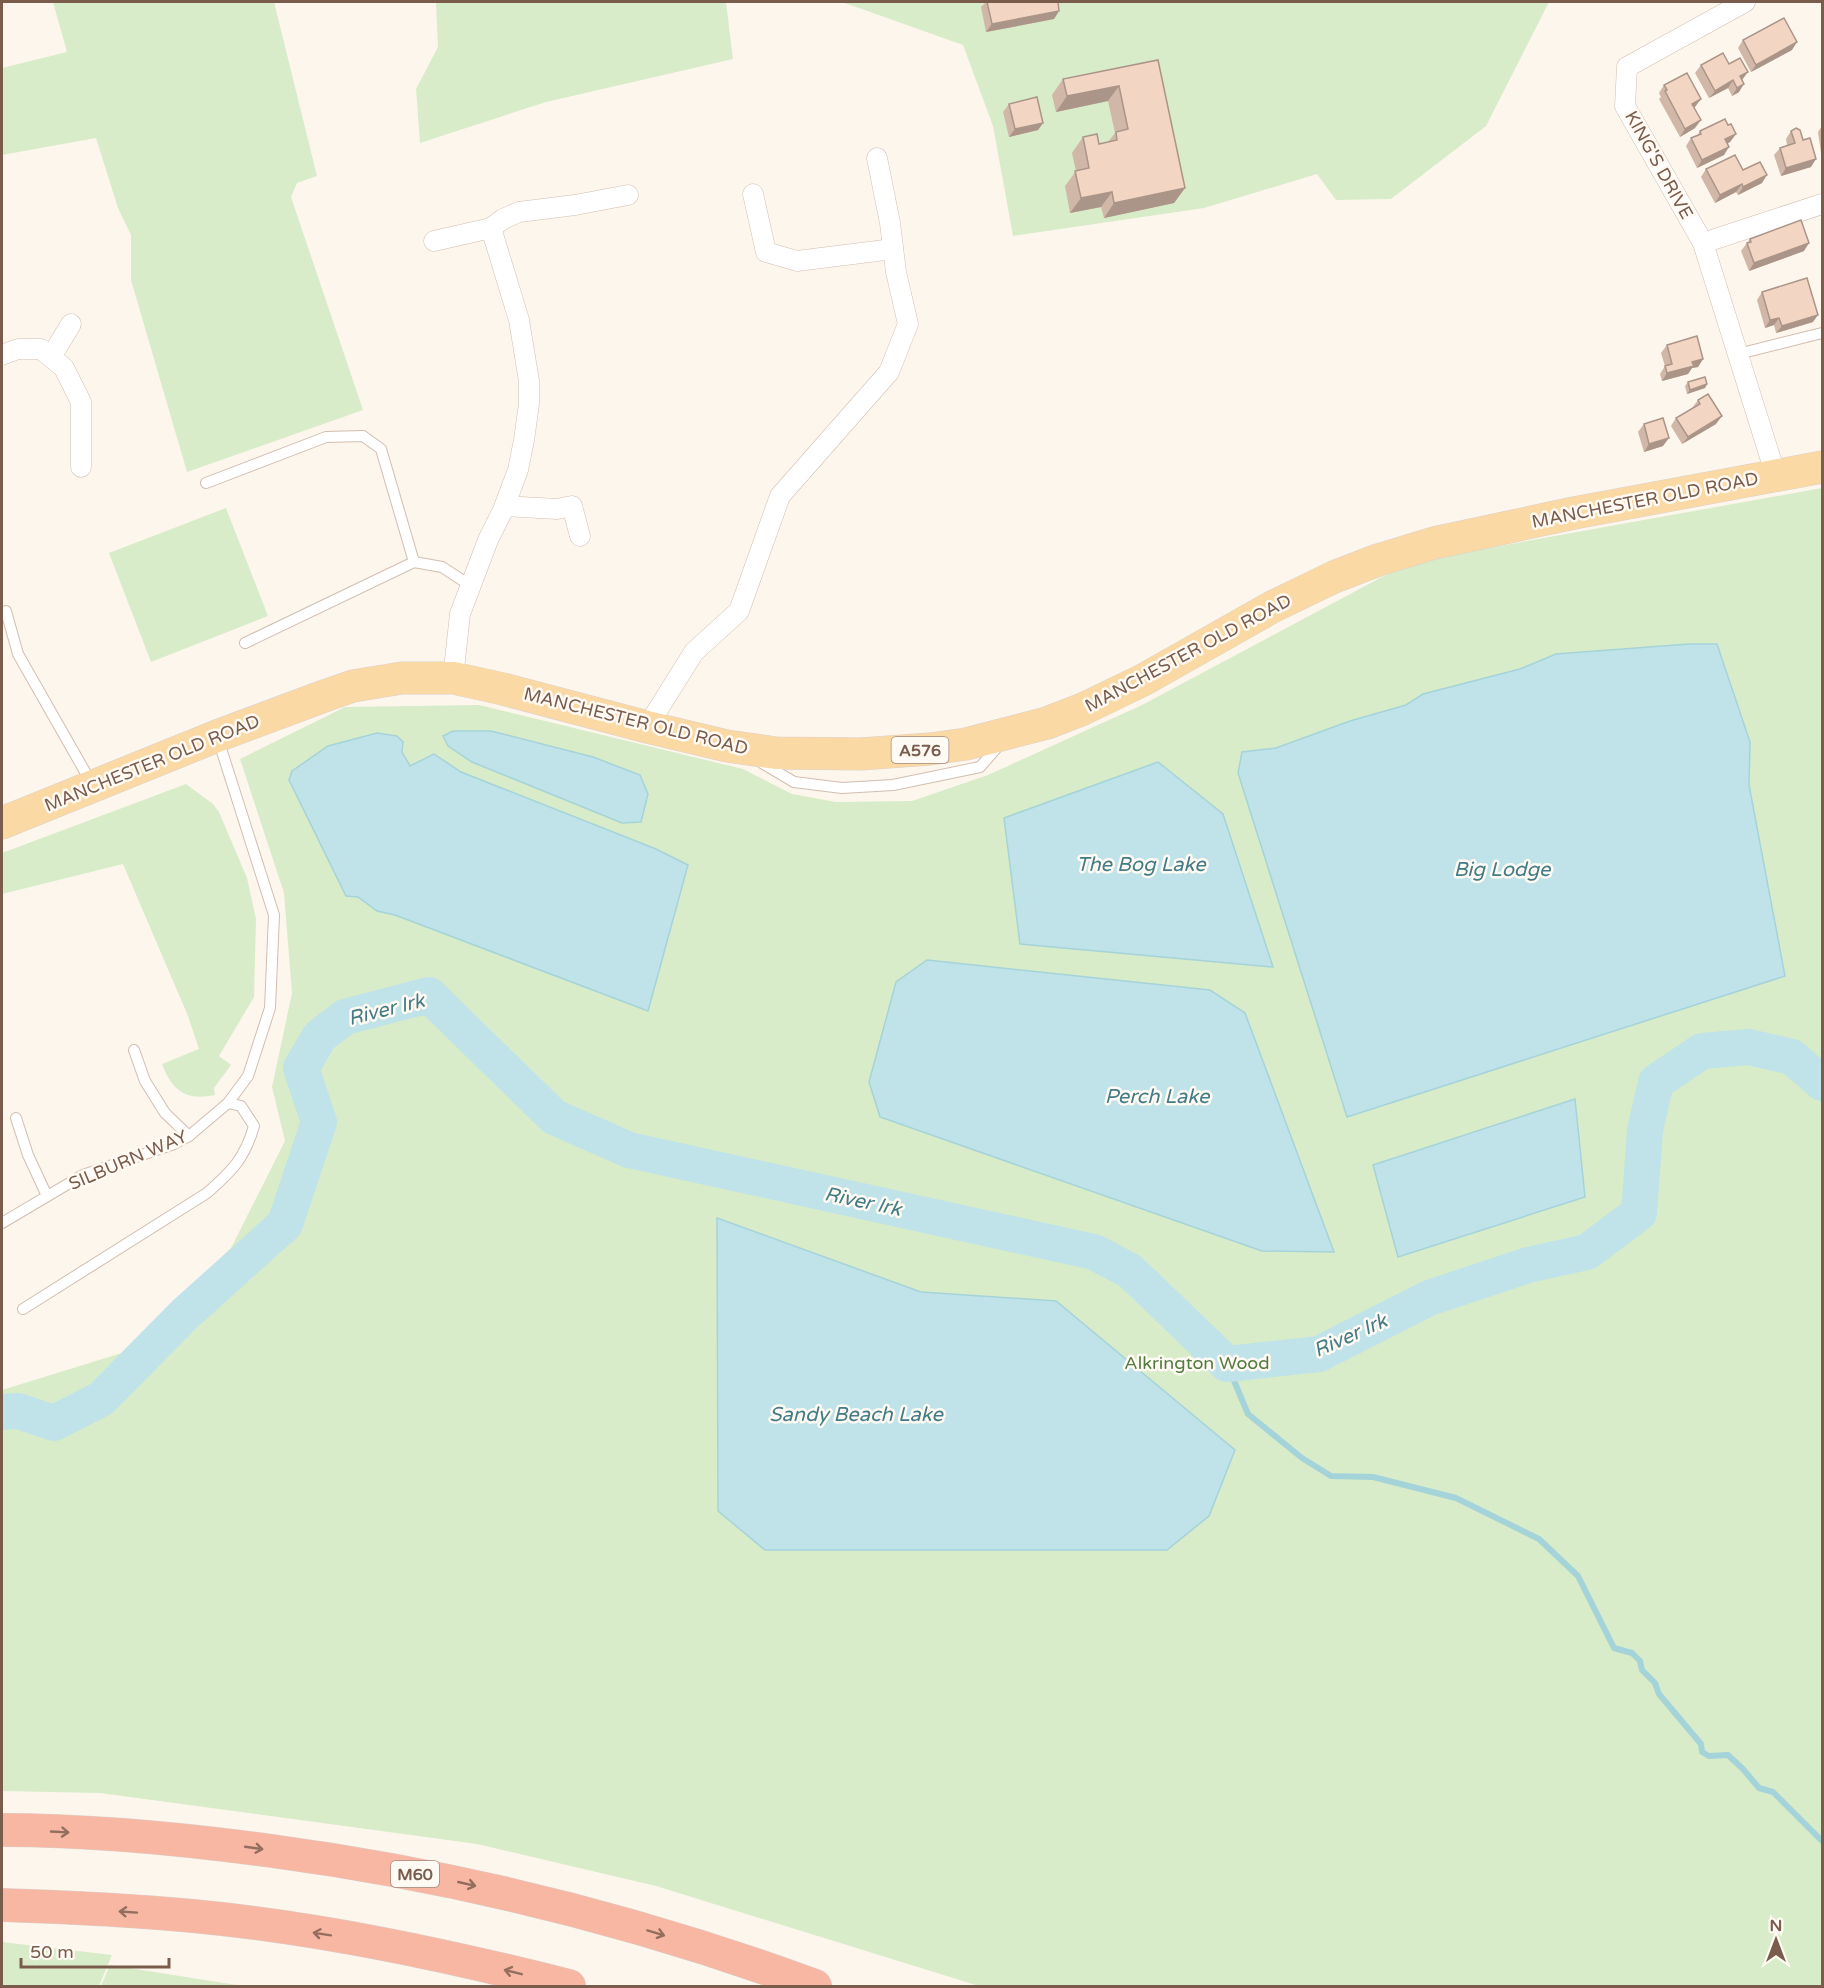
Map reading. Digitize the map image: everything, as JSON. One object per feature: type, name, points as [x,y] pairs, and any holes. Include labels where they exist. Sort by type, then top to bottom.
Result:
[{"type":"highway","name":"M60","points":[[2,1830],[125,1835],[230,1845],[346,1861],[447,1880],[598,1916],[745,1960],[815,1986]]},
{"type":"highway","points":[[2,1905],[194,1916],[284,1928],[390,1945],[569,1986]]},
{"type":"main road","name":"MANCHESTER OLD ROAD","points":[[2,823],[217,736],[353,686],[402,678],[453,678],[503,689],[646,728],[727,746],[776,753],[861,754],[966,744],[1047,723],[1083,709],[1143,680],[1272,607],[1334,577],[1378,560],[1434,543],[1574,513],[1822,467]]},
{"type":"street","name":"KING'S DRIVE","points":[[1745,2],[1627,67],[1625,106],[1703,243],[1776,476]]},
{"type":"street","points":[[646,728],[694,652],[739,611],[780,496],[889,372],[908,324],[877,158]]},
{"type":"street","points":[[753,194],[766,252],[797,261],[893,249]]},
{"type":"street","points":[[434,241],[491,228],[517,212],[575,205],[628,195]]},
{"type":"street","points":[[1703,243],[1822,204]]},
{"type":"street","points":[[453,678],[460,614],[518,470],[529,404],[529,381],[519,320],[491,228]]},
{"type":"street","points":[[51,357],[70,324]]},
{"type":"street","points":[[2,355],[18,350],[41,350],[64,368],[81,402],[81,467]]},
{"type":"street","points":[[505,506],[557,509],[572,506],[580,536]]},
{"type":"lane","points":[[1738,354],[1822,333]]},
{"type":"lane","points":[[206,483],[326,437],[363,436],[381,449],[414,562]]},
{"type":"lane","points":[[245,644],[414,562],[442,567],[471,586]]},
{"type":"lane","points":[[6,611],[18,654],[94,786]]},
{"type":"lane","name":"SILBURN WAY","points":[[2,1223],[83,1175],[189,1137],[228,1103],[248,1076],[270,1008],[274,915],[217,736]]},
{"type":"lane","points":[[134,1050],[145,1081],[165,1113],[189,1137]]},
{"type":"lane","points":[[23,1309],[207,1192],[231,1171],[248,1145],[254,1126],[241,1107],[228,1103]]},
{"type":"lane","points":[[16,1118],[28,1155],[47,1196]]},
{"type":"green space","points":[[53,2],[274,2],[317,176],[297,183],[291,197],[363,410],[187,472],[131,280],[131,235],[118,208],[96,138],[2,155],[2,68],[67,52]]},
{"type":"green space","points":[[436,2],[726,2],[733,59],[546,102],[420,143],[416,89],[438,47]]},
{"type":"green space","points":[[842,2],[1549,2],[1486,126],[1391,199],[1336,200],[1317,174],[1204,208],[1013,236],[993,126],[963,45]]},
{"type":"green space","name":"Alkrington Wood","points":[[1822,488],[1822,1986],[979,1986],[656,1886],[477,1844],[100,1793],[2,1791],[2,1390],[125,1352],[231,1248],[285,1141],[272,1087],[292,993],[284,893],[240,759],[345,707],[479,705],[743,769],[792,794],[836,802],[912,801],[988,775],[1142,705],[1410,562]]},
{"type":"green space","points":[[226,508],[268,616],[151,662],[109,553]]},
{"type":"green space","points":[[186,784],[213,804],[219,812],[247,878],[256,919],[254,997],[219,1056],[231,1065],[214,1088],[215,1095],[205,1096],[188,1095],[181,1092],[170,1081],[162,1064],[199,1049],[188,1016],[123,864],[2,894],[2,853]]},
{"type":"green space","points":[[2,1942],[112,1955],[99,1986],[2,1986]]},
{"type":"green space","points":[[110,1965],[243,1986],[101,1986]]},
{"type":"water","name":"Big Lodge","points":[[1717,644],[1750,742],[1749,785],[1785,976],[1347,1117],[1238,773],[1242,752],[1276,748],[1350,721],[1406,705],[1423,694],[1520,669],[1556,654]]},
{"type":"water","points":[[453,731],[491,731],[593,757],[640,775],[648,794],[641,822],[622,823],[472,762],[448,746],[443,736]]},
{"type":"water","points":[[377,733],[397,736],[403,742],[402,752],[410,766],[434,754],[461,772],[656,849],[688,865],[648,1011],[395,915],[377,911],[358,897],[346,896],[289,780],[292,771],[328,746]]},
{"type":"water","name":"The Bog Lake","points":[[1158,762],[1223,814],[1273,967],[1020,944],[1004,818]]},
{"type":"water","name":"Perch Lake","points":[[927,960],[1210,990],[1245,1013],[1334,1252],[1262,1251],[880,1117],[869,1082],[896,982]]},
{"type":"water","points":[[1575,1099],[1585,1197],[1398,1257],[1373,1165]]},
{"type":"water","name":"Sandy Beach Lake","points":[[717,1218],[921,1292],[1056,1301],[1235,1450],[1209,1516],[1167,1550],[765,1550],[718,1511]]},
{"type":"building","points":[[987,2],[1058,2],[1059,11],[992,24]]},
{"type":"building","points":[[1784,18],[1797,42],[1756,65],[1743,40]]},
{"type":"building","points":[[1723,53],[1729,64],[1740,58],[1748,72],[1740,76],[1744,84],[1737,88],[1733,80],[1715,91],[1701,65]]},
{"type":"building","points":[[1158,60],[1185,188],[1114,203],[1112,192],[1081,198],[1075,171],[1089,168],[1083,137],[1097,134],[1099,144],[1117,140],[1116,132],[1128,129],[1119,86],[1067,96],[1063,79]]},
{"type":"building","points":[[1687,73],[1701,99],[1692,104],[1701,120],[1685,129],[1664,85]]},
{"type":"building","points":[[1037,97],[1043,123],[1015,129],[1009,104]]},
{"type":"building","points":[[1725,119],[1728,125],[1731,124],[1736,134],[1725,139],[1729,147],[1702,160],[1691,138]]},
{"type":"building","points":[[1796,128],[1800,130],[1803,140],[1810,138],[1816,159],[1786,168],[1780,148],[1795,143],[1791,131]]},
{"type":"building","points":[[1735,155],[1743,170],[1760,162],[1767,175],[1720,195],[1706,169]]},
{"type":"building","points":[[1801,220],[1809,243],[1754,263],[1747,243],[1751,242],[1750,239]]},
{"type":"building","points":[[1807,278],[1818,315],[1782,326],[1779,318],[1770,320],[1762,292]]},
{"type":"building","points":[[1697,336],[1703,359],[1692,362],[1694,366],[1667,373],[1665,366],[1672,364],[1667,345]]},
{"type":"building","points":[[1705,377],[1707,384],[1690,390],[1688,382]]},
{"type":"building","points":[[1708,394],[1722,416],[1688,437],[1676,418],[1700,404],[1698,400]]},
{"type":"building","points":[[1663,418],[1669,438],[1649,444],[1644,424]]},
{"type":"waterway","name":"River Irk","points":[[2,1412],[18,1411],[54,1423],[101,1399],[185,1314],[285,1224],[319,1122],[301,1068],[320,1036],[345,1017],[429,995],[554,1117],[629,1150],[1094,1252],[1130,1271],[1227,1364],[1319,1354],[1429,1298],[1528,1265],[1587,1252],[1639,1213],[1645,1130],[1656,1082],[1702,1051],[1749,1047],[1792,1057],[1822,1083]]},
{"type":"waterway","points":[[1227,1364],[1248,1414],[1302,1458],[1331,1476],[1373,1477],[1456,1498],[1539,1539],[1578,1576],[1614,1648],[1632,1653],[1640,1661],[1642,1670],[1655,1683],[1659,1694],[1701,1744],[1702,1752],[1709,1756],[1728,1755],[1759,1788],[1773,1792],[1822,1841]]}]
